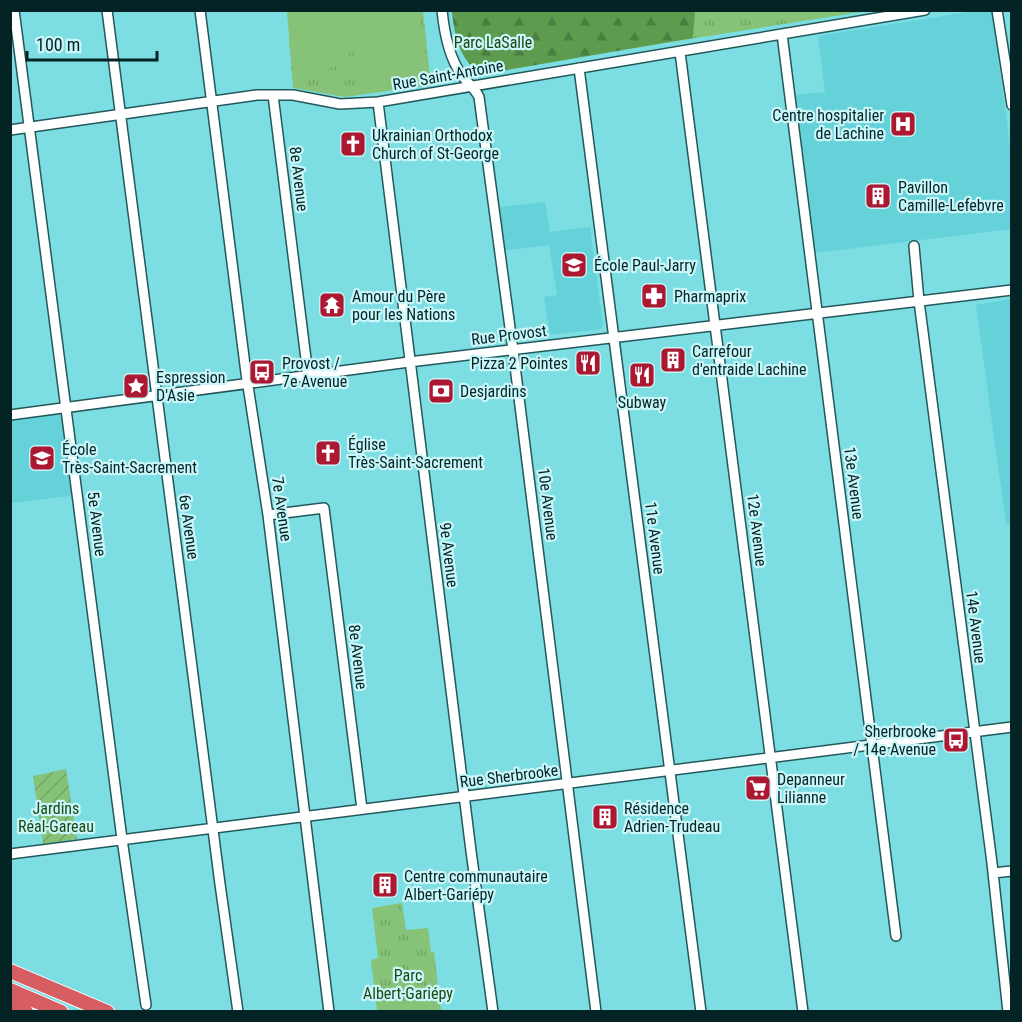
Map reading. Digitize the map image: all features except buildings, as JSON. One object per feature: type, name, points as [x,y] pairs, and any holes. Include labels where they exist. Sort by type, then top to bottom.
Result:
[{"type":"highway","points":[[10,961],[90,1004]]},
{"type":"highway","points":[[10,971],[107,1011]]},
{"type":"highway","points":[[10,990],[61,1011]]},
{"type":"highway","points":[[10,1005],[26,1011]]},
{"type":"street","name":"5e Avenue","points":[[14,10],[122,839],[146,1005]]},
{"type":"street","name":"6e Avenue","points":[[107,10],[238,1011]]},
{"type":"street","name":"7e Avenue","points":[[200,10],[248,383],[268,515],[329,1011]]},
{"type":"street","name":"10e Avenue","points":[[442,10],[444,27],[454,59],[462,75],[474,86],[479,97],[596,1011]]},
{"type":"street","name":"Rue Saint-Antoine","points":[[10,130],[212,101],[273,95],[293,95],[340,104],[378,102],[925,10]]},
{"type":"street","points":[[998,10],[1011,105]]},
{"type":"street","name":"13e Avenue","points":[[782,34],[896,936]]},
{"type":"street","name":"12e Avenue","points":[[680,51],[803,1011]]},
{"type":"street","name":"11e Avenue","points":[[579,68],[701,1011]]},
{"type":"street","name":"8e Avenue","points":[[273,95],[308,375]]},
{"type":"street","name":"9e Avenue","points":[[378,102],[493,1011]]},
{"type":"street","name":"14e Avenue","points":[[914,246],[919,301],[993,873],[1008,1011]]},
{"type":"street","name":"Rue Provost","points":[[10,415],[410,362],[1011,290]]},
{"type":"street","name":"8e Avenue","points":[[268,515],[324,508],[362,809]]},
{"type":"street","name":"Rue Sherbrooke","points":[[10,854],[1011,727]]},
{"type":"street","points":[[993,873],[1011,871]]},
{"type":"shaded area","name":"Centre hospitalier de Lachine","points":[[974,11],[992,11],[1011,153],[1011,229],[815,253],[796,95],[825,92],[818,36]]},
{"type":"shaded area","name":"École Paul-Jarry","points":[[545,202],[550,232],[590,227],[603,325],[601,329],[550,335],[544,297],[557,295],[549,245],[500,251],[494,208]]},
{"type":"shaded area","points":[[1011,299],[1012,523],[1006,524],[976,305]]},
{"type":"shaded area","name":"École Très-Saint-Sacrement","points":[[65,407],[78,495],[11,503],[10,415]]},
{"type":"green space","name":"Parc LaSalle","points":[[452,10],[695,11],[693,38],[484,74],[476,70],[464,56],[454,29]]},
{"type":"green space","name":"Parc LaSalle","points":[[287,11],[423,11],[431,85],[345,97],[293,88]]},
{"type":"green space","name":"Parc LaSalle","points":[[287,11],[360,11],[361,26],[357,41],[369,26],[384,17],[391,14],[419,13],[429,77],[423,84],[399,87],[398,84],[358,89],[353,67],[355,45],[344,60],[329,69],[313,73],[294,73]]},
{"type":"green space","name":"Parc LaSalle","points":[[452,11],[867,11],[484,74],[476,70],[464,56],[454,29]]},
{"type":"green space","name":"Jardins Réal-Gareau","points":[[66,769],[77,839],[43,844],[33,776]]},
{"type":"green space","name":"Parc Albert-Gariépy","points":[[402,903],[406,930],[428,928],[431,952],[434,952],[441,1011],[377,1011],[371,960],[378,958],[372,908]]},
{"type":"place","name":"Centre hospitalier de Lachine","points":[[903,124]]},
{"type":"place","name":"Ukrainian Orthodox Church of St-George","points":[[353,144]]},
{"type":"place","name":"Pavillon Camille-Lefebvre","points":[[878,196]]},
{"type":"place","name":"École Paul-Jarry","points":[[574,265]]},
{"type":"place","name":"Pharmaprix","points":[[654,296]]},
{"type":"place","name":"Amour du Père pour les Nations","points":[[332,305]]},
{"type":"place","name":"Carrefour d'entraide Lachine","points":[[673,360]]},
{"type":"place","name":"Pizza 2 Pointes","points":[[588,363]]},
{"type":"place","name":"Provost / 7e Avenue","points":[[262,372]]},
{"type":"place","name":"Subway","points":[[642,375]]},
{"type":"place","name":"Espression D'Asie","points":[[136,386]]},
{"type":"place","name":"Desjardins","points":[[441,391]]},
{"type":"place","name":"Église Très-Saint-Sacrement","points":[[328,453]]},
{"type":"place","name":"École Très-Saint-Sacrement","points":[[42,458]]},
{"type":"place","name":"Sherbrooke / 14e Avenue","points":[[956,740]]},
{"type":"place","name":"Depanneur Lilianne","points":[[758,788]]},
{"type":"place","name":"Résidence Adrien-Trudeau","points":[[605,817]]},
{"type":"place","name":"Centre communautaire Albert-Gariépy","points":[[385,885]]}]
